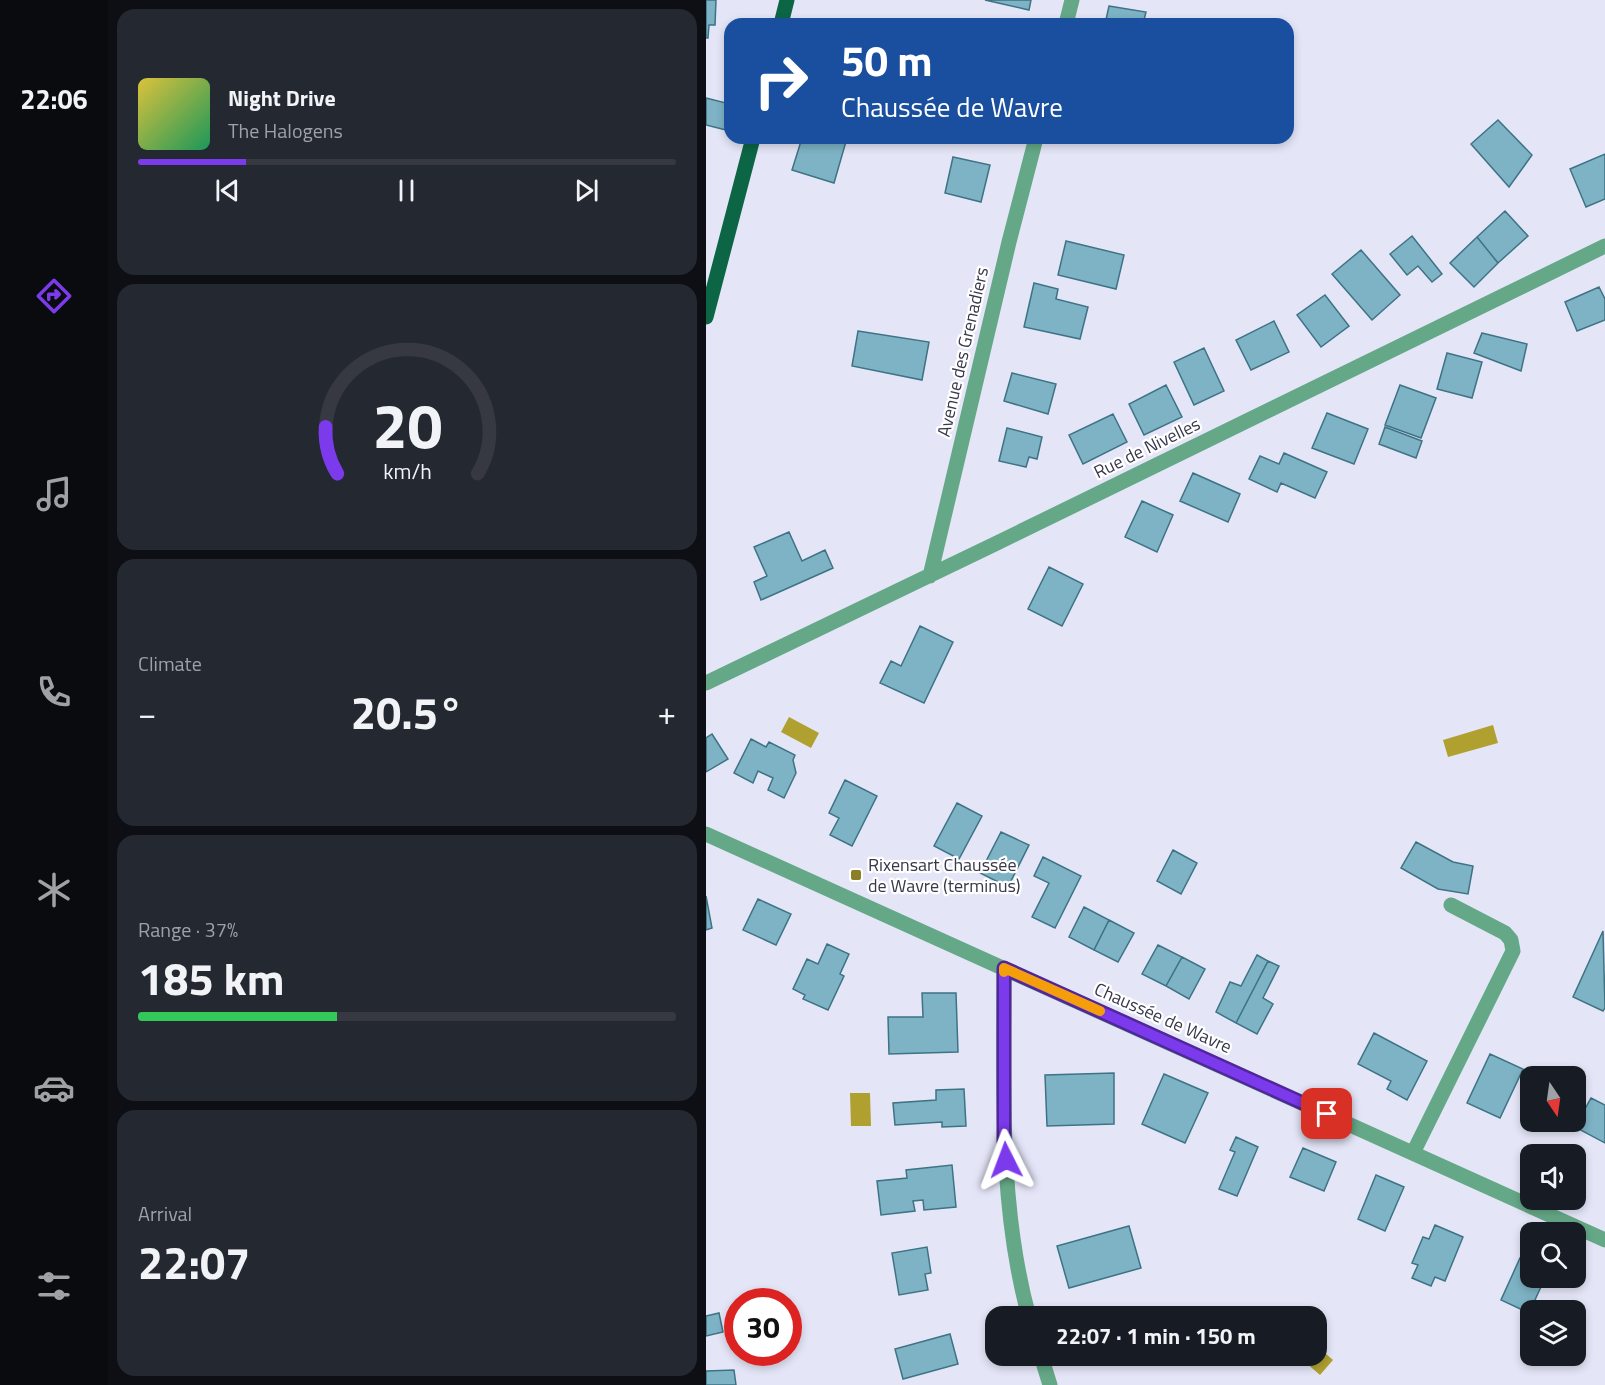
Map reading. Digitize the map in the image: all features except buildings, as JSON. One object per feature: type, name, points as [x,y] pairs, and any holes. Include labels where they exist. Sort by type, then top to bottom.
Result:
[{"type":"main road","points":[[782,18],[787,0]]},
{"type":"main road","points":[[706,317],[751,144]]},
{"type":"street","points":[[1068,18],[1072,0]]},
{"type":"street","name":"Avenue des Grenadiers","points":[[930,576],[1034,144]]},
{"type":"street","name":"Rue de Nivelles","points":[[706,683],[930,576],[1604,246]]},
{"type":"street","name":"Chaussée de Wavre","points":[[706,834],[1604,1240]]},
{"type":"street","points":[[1413,1153],[1513,951],[1511,940],[1505,933],[1451,905]]},
{"type":"street","points":[[1004,968],[1004,1141],[1016,1256],[1027,1306]]},
{"type":"street","points":[[1044,1366],[1050,1385]]},
{"type":"shaded area","points":[[789,717],[819,733],[811,748],[781,732]]},
{"type":"shaded area","points":[[1493,725],[1498,743],[1448,757],[1443,740]]},
{"type":"shaded area","points":[[850,1093],[870,1093],[871,1126],[851,1126]]},
{"type":"shaded area","points":[[1327,1355],[1333,1360],[1320,1375],[1310,1366],[1327,1366]]},
{"type":"slow traffic","points":[[1004,972],[1004,968],[1100,1011]]},
{"type":"place","name":"Rixensart Chaussée de Wavre (terminus)","points":[[856,875]]},
{"type":"route","points":[[1006,1160],[1004,1141],[1004,968],[1327,1114]]}]
